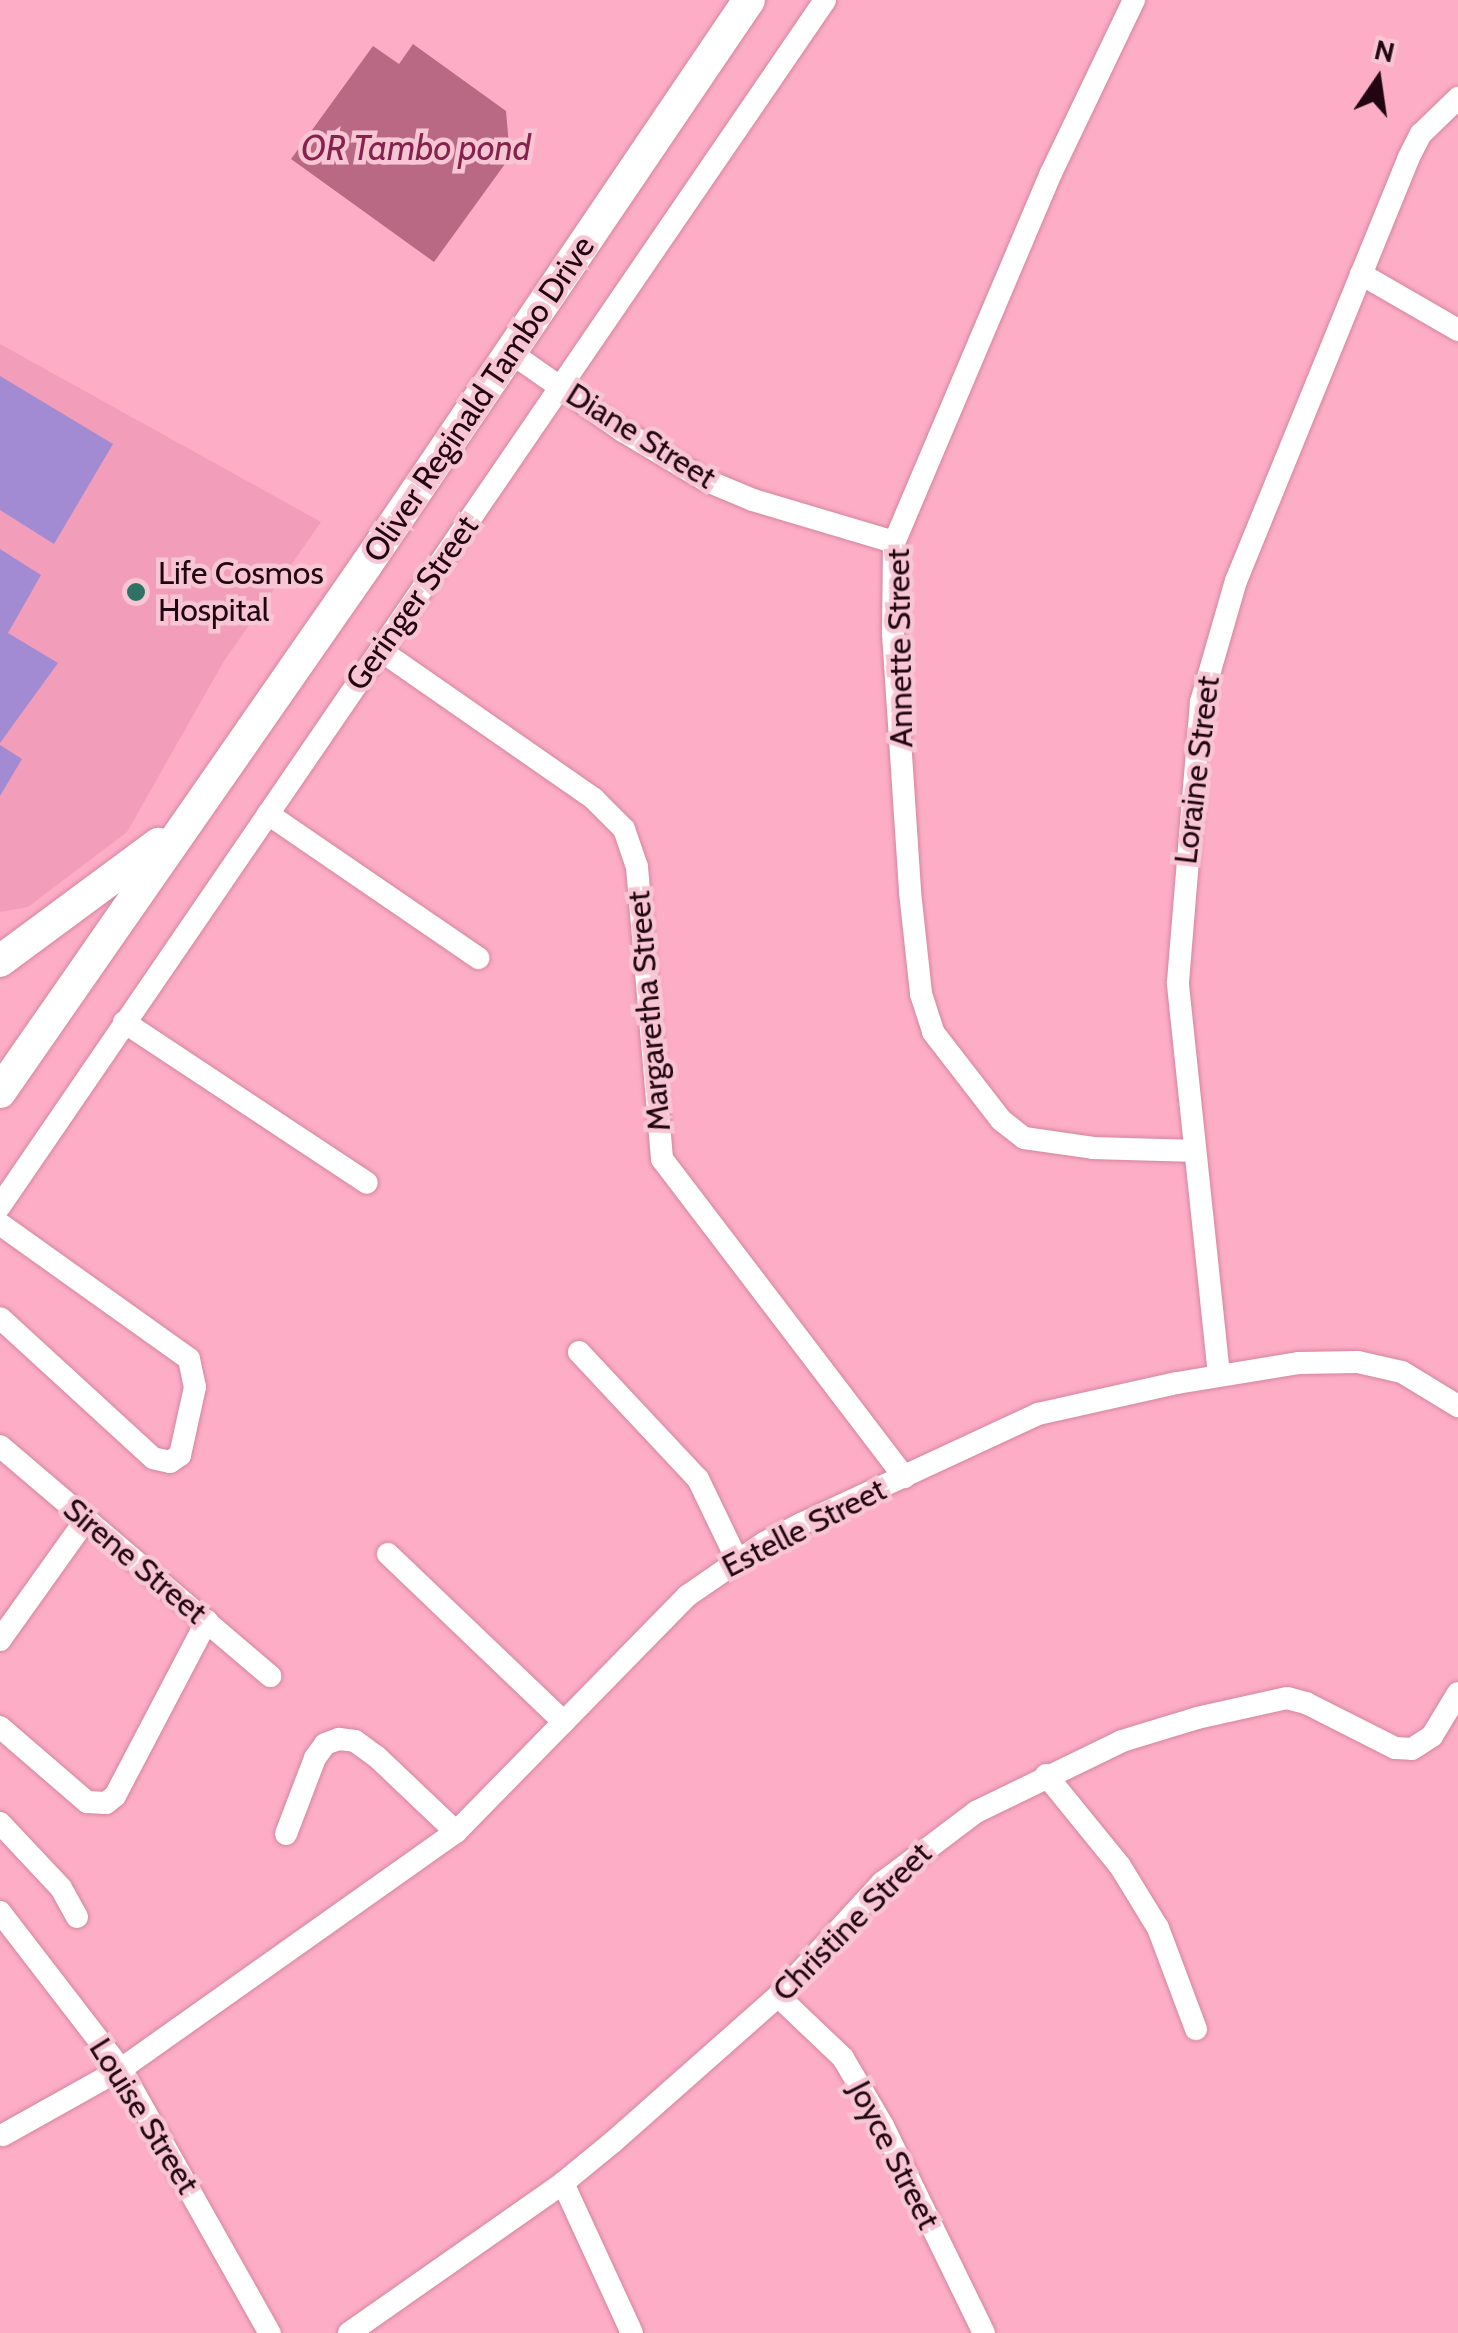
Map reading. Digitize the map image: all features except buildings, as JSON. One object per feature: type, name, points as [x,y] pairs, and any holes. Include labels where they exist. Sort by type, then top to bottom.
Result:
[{"type":"main road","name":"Oliver Reginald Tambo Drive","points":[[4,1076],[182,826],[749,0]]},
{"type":"main road","points":[[0,961],[182,826]]},
{"type":"street","name":"Geringer Street","points":[[0,1206],[825,0]]},
{"type":"street","name":"Annette Street","points":[[1134,0],[1052,173],[894,542],[894,634],[910,892],[921,994],[933,1032],[1001,1120],[1024,1138],[1093,1148],[1195,1151]]},
{"type":"street","name":"Loraine Street","points":[[1219,1375],[1178,982],[1201,702],[1236,580],[1361,274],[1421,134],[1458,98]]},
{"type":"street","points":[[1361,274],[1458,330]]},
{"type":"street","name":"Diane Street","points":[[510,352],[623,432],[705,480],[832,526],[894,542]]},
{"type":"street","name":"Margaretha Street","points":[[380,650],[594,799],[616,818],[631,840],[662,1159],[904,1477]]},
{"type":"street","points":[[268,814],[478,958]]},
{"type":"street","points":[[124,1022],[367,1182]]},
{"type":"street","points":[[0,1224],[189,1359],[196,1387],[180,1455],[170,1462],[153,1458],[0,1318]]},
{"type":"street","points":[[579,1352],[698,1479],[736,1560]]},
{"type":"street","name":"Estelle Street","points":[[3,2135],[122,2070],[456,1832],[688,1596],[736,1560],[1038,1414],[1219,1375],[1300,1363],[1358,1362],[1402,1372],[1458,1406]]},
{"type":"street","name":"Sirene Street","points":[[0,1446],[270,1676]]},
{"type":"street","points":[[0,1640],[85,1521]]},
{"type":"street","points":[[388,1554],[564,1722]]},
{"type":"street","points":[[0,1728],[86,1802],[106,1803],[115,1796],[207,1621]]},
{"type":"street","name":"Christine Street","points":[[349,2333],[564,2183],[778,1996],[882,1883],[926,1846],[1046,1775],[1156,1729],[1287,1698],[1306,1702],[1394,1748],[1412,1750],[1432,1736],[1458,1693]]},
{"type":"street","points":[[286,1834],[316,1758],[325,1744],[338,1739],[356,1741],[376,1756],[456,1832]]},
{"type":"street","points":[[1046,1775],[1120,1866],[1158,1928],[1196,2029]]},
{"type":"street","points":[[0,1823],[61,1888],[77,1917]]},
{"type":"street","name":"Louise Street","points":[[0,1912],[122,2070],[270,2333]]},
{"type":"street","name":"Joyce Street","points":[[778,1996],[843,2058],[882,2126],[984,2333]]},
{"type":"street","points":[[564,2183],[632,2333]]},
{"type":"shaded area","name":"Life Cosmos Hospital","points":[[0,344],[321,522],[224,661],[127,832],[28,907],[0,912]]},
{"type":"water","name":"OR Tambo pond","points":[[413,44],[506,111],[510,157],[434,262],[291,159],[373,46],[399,64]]},
{"type":"place","name":"Life Cosmos Hospital","points":[[136,592]]}]
